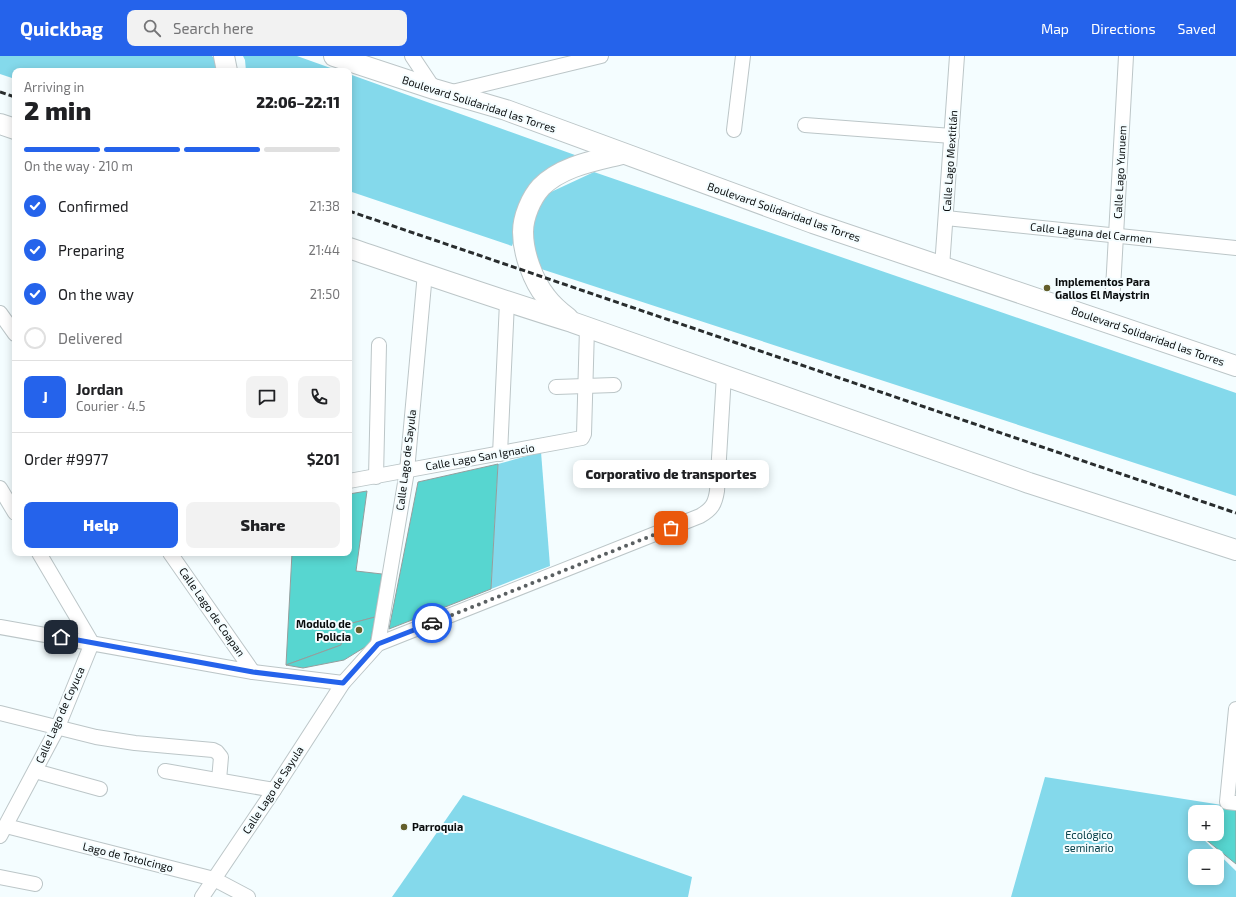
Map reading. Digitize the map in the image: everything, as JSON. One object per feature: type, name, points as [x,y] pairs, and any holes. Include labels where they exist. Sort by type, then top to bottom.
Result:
[{"type":"main road","points":[[224,56],[227,68]]},
{"type":"main road","name":"Boulevard Solidaridad las Torres","points":[[334,56],[440,91],[506,110],[622,154],[813,223],[1236,366]]},
{"type":"main road","points":[[0,124],[12,128]]},
{"type":"main road","points":[[580,325],[554,306],[545,296],[533,275],[524,243],[523,231],[525,219],[534,196],[541,187],[551,180],[571,168],[583,163],[622,154]]},
{"type":"main road","points":[[352,249],[507,302],[580,325],[1028,483],[1236,550]]},
{"type":"street","points":[[412,56],[440,91],[601,56]]},
{"type":"street","points":[[734,130],[743,56]]},
{"type":"street","name":"Calle Lago Mextitlán","points":[[942,267],[958,56]]},
{"type":"street","name":"Calle Lago Yunuem","points":[[1112,289],[1126,56]]},
{"type":"street","points":[[805,125],[952,136]]},
{"type":"street","name":"Calle Laguna del Carmen","points":[[946,218],[1236,248]]},
{"type":"street","name":"Calle Lago de Sayula","points":[[202,897],[274,790],[343,683],[378,644],[407,471],[425,273]]},
{"type":"street","points":[[500,454],[507,302]]},
{"type":"street","points":[[5,318],[12,329]]},
{"type":"street","points":[[580,325],[586,386]]},
{"type":"street","points":[[376,477],[379,346]]},
{"type":"street","points":[[378,644],[708,512],[714,504],[718,490],[724,376]]},
{"type":"street","points":[[556,387],[614,385]]},
{"type":"street","name":"Calle Lago San Ignacio","points":[[352,481],[583,438],[586,386]]},
{"type":"street","points":[[0,488],[12,508]]},
{"type":"street","points":[[41,556],[92,643]]},
{"type":"street","name":"Calle Lago de Coapan","points":[[172,556],[253,672]]},
{"type":"street","points":[[0,627],[253,672],[343,683]]},
{"type":"street","name":"Calle Lago de Coyuca","points":[[3,831],[6,811],[36,771],[57,728],[92,643]]},
{"type":"street","points":[[1232,802],[1236,709]]},
{"type":"street","points":[[0,713],[115,741],[213,750],[221,757],[219,780]]},
{"type":"street","points":[[36,771],[100,789]]},
{"type":"street","points":[[165,771],[274,790]]},
{"type":"street","name":"Lago de Totolcingo","points":[[3,831],[214,879],[248,897]]},
{"type":"street","points":[[0,877],[36,884]]},
{"type":"green space","points":[[0,56],[212,56],[222,67],[12,68],[12,78],[0,74]]},
{"type":"green space","points":[[243,56],[297,56],[331,68],[246,68]]},
{"type":"green space","points":[[352,75],[575,155],[535,180],[512,246],[352,192]]},
{"type":"green space","points":[[594,172],[1236,393],[1236,496],[532,266],[529,255],[538,198]]},
{"type":"green space","points":[[541,452],[550,566],[491,589],[498,464]]},
{"type":"green space","name":"Ecológico seminario","points":[[1045,777],[1222,805],[1188,805],[1188,841],[1205,841],[1213,849],[1188,849],[1188,885],[1224,885],[1224,859],[1236,871],[1236,897],[1011,897]]},
{"type":"green space","points":[[463,795],[692,877],[688,897],[392,897]]},
{"type":"building","points":[[498,464],[491,589],[389,629],[418,482]]},
{"type":"building","points":[[367,491],[356,571],[382,574],[375,617],[345,625],[341,645],[286,665],[292,556],[352,556],[352,494]]},
{"type":"building","points":[[375,617],[370,644],[344,660],[303,668],[286,665],[341,645],[345,625]]},
{"type":"building","points":[[1224,805],[1236,807],[1236,864],[1224,854],[1224,849],[1218,849],[1208,841],[1224,841]]},
{"type":"railway","points":[[0,92],[12,96]]},
{"type":"railway","points":[[352,212],[1236,513]]},
{"type":"way so far","points":[[432,623],[671,528]]},
{"type":"place","name":"Implementos Para Gallos El Maystrin","points":[[1047,288]]},
{"type":"place","name":"Corporativo de transportes","points":[[671,528]]},
{"type":"place","name":"Modulo de Policia","points":[[359,630]]},
{"type":"place","name":"Parroquia","points":[[404,827]]},
{"type":"route","points":[[61,637],[253,672],[343,683],[378,644],[432,623]]}]
